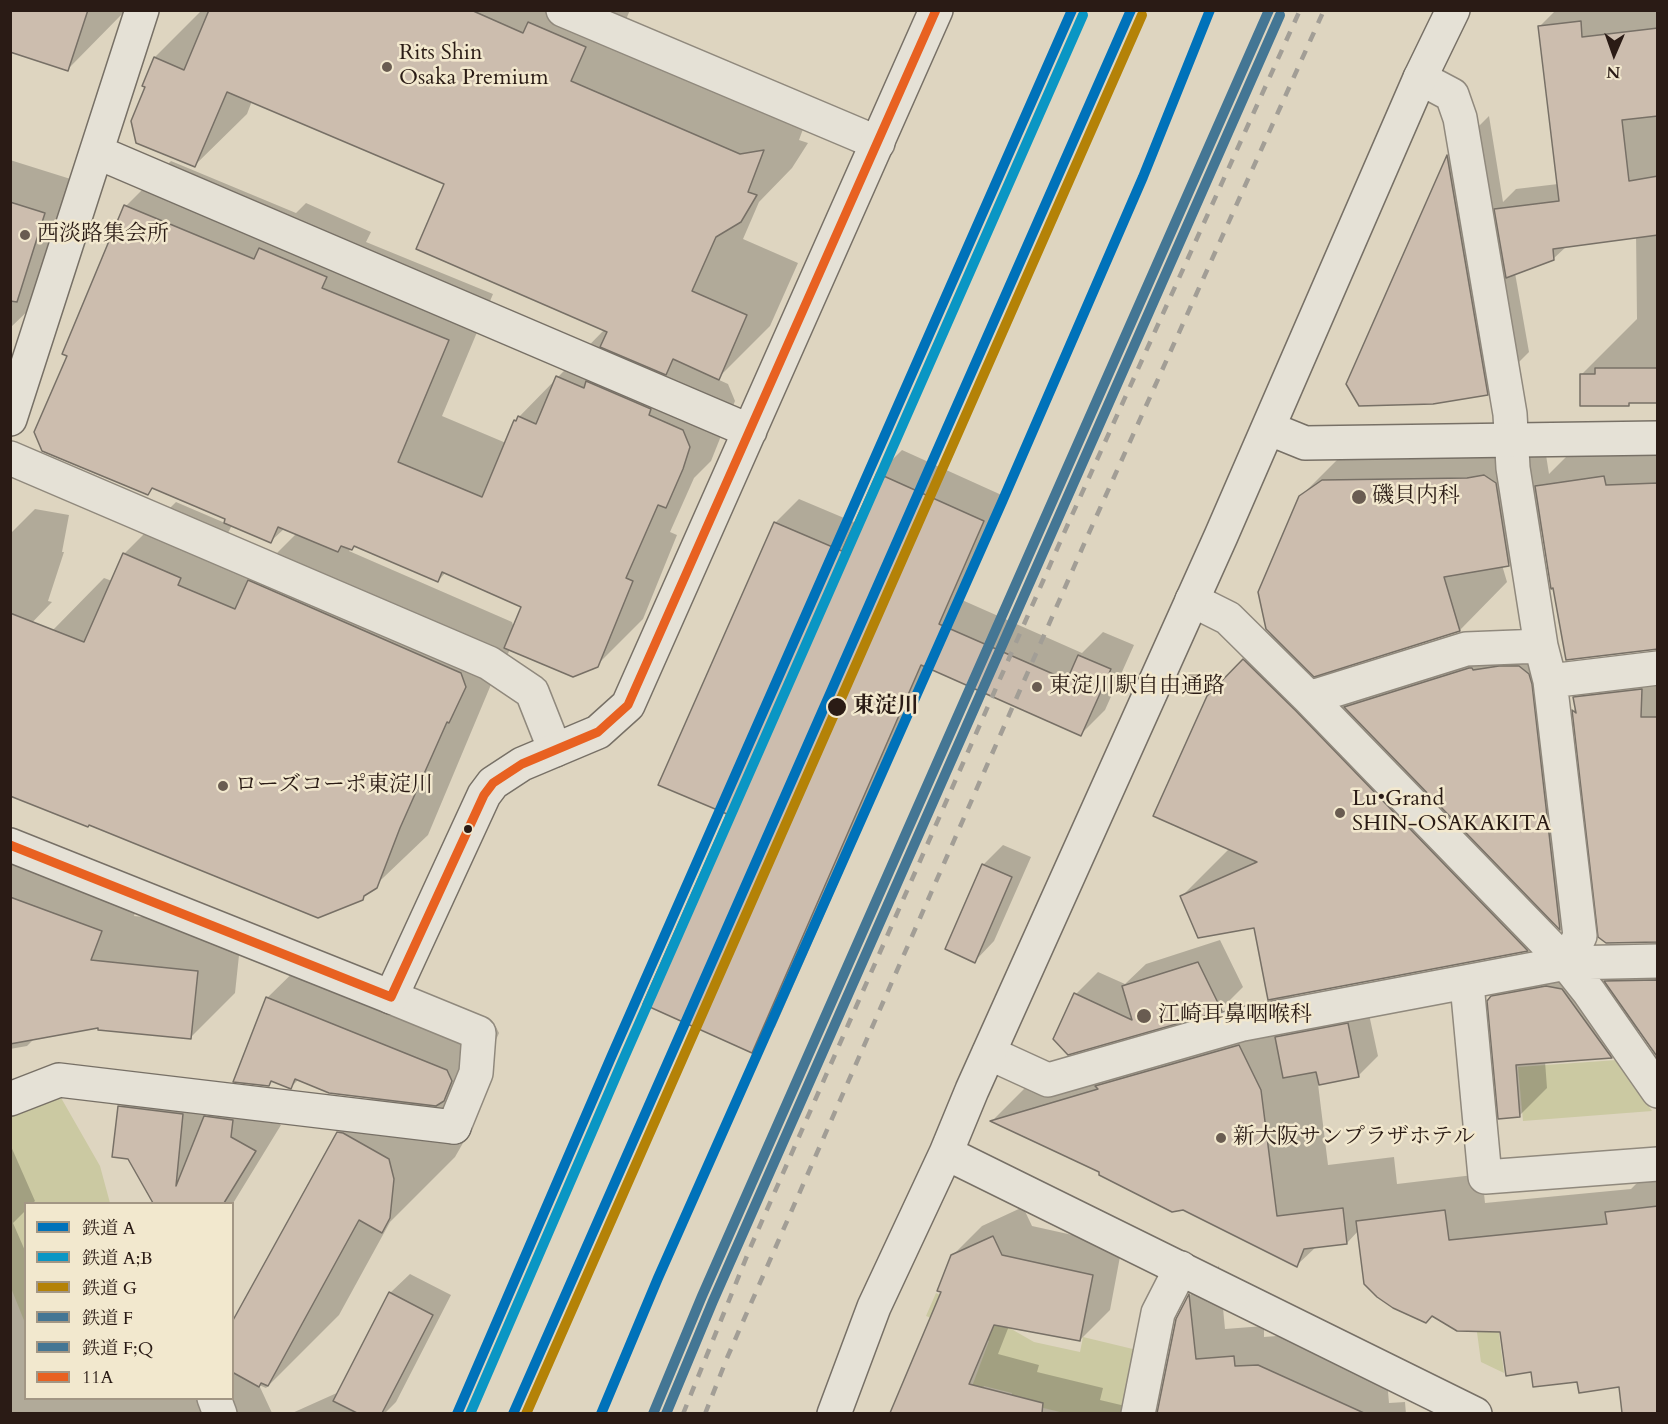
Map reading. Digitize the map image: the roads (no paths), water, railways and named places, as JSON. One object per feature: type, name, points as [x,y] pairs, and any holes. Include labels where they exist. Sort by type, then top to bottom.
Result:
[{"type":"street","points":[[11,416],[142,10]]},
{"type":"street","points":[[562,10],[878,143]]},
{"type":"street","points":[[391,997],[484,795],[493,783],[522,764],[598,732],[628,705],[936,10]]},
{"type":"street","points":[[834,1413],[874,1307],[946,1153],[1453,10]]},
{"type":"street","points":[[1427,65],[1452,95],[1460,118],[1510,414],[1513,468],[1541,646],[1550,681],[1580,936],[1566,963]]},
{"type":"street","points":[[97,152],[750,431]]},
{"type":"street","points":[[1268,428],[1305,443],[1658,438]]},
{"type":"street","points":[[10,458],[489,663],[532,692],[555,750]]},
{"type":"street","points":[[1192,600],[1228,618],[1309,698],[1566,963],[1658,1091]]},
{"type":"street","points":[[1309,698],[1466,649],[1541,646]]},
{"type":"street","points":[[1550,681],[1658,668]]},
{"type":"street","points":[[10,845],[479,1033],[476,1073],[454,1127],[59,1080],[10,1099]]},
{"type":"street","points":[[989,1053],[1048,1080],[1244,1024],[1467,984],[1566,963],[1658,961]]},
{"type":"street","points":[[1467,984],[1485,1177],[1658,1164]]},
{"type":"street","points":[[946,1153],[1475,1413]]},
{"type":"street","points":[[1138,1413],[1158,1313],[1180,1268]]},
{"type":"railway","points":[[683,1414],[751,1246],[1068,524],[1300,10]]},
{"type":"railway","points":[[705,1414],[727,1358],[1088,535],[1324,10]]},
{"type":"rail line","name":"A","points":[[457,1414],[612,1055],[1072,10]]},
{"type":"rail line","name":"A","points":[[513,1414],[1131,10]]},
{"type":"rail line","name":"A","points":[[601,1414],[658,1278],[1002,502],[1143,177],[1210,10]]},
{"type":"rail line","name":"F","points":[[653,1414],[702,1296],[1269,10]]},
{"type":"rail line","name":"A;B","points":[[470,1414],[623,1060],[1083,15]]},
{"type":"rail line","name":"G","points":[[526,1414],[1142,15]]},
{"type":"rail line","name":"F;Q","points":[[666,1414],[713,1301],[1280,15]]},
{"type":"place","name":"Rits Shin Osaka Premium","points":[[387,67]]},
{"type":"place","name":"西淡路集会所","points":[[25,235]]},
{"type":"place","name":"磯貝内科","points":[[1359,497]]},
{"type":"place","name":"東淀川駅自由通路","points":[[1037,687]]},
{"type":"place","name":"東淀川","points":[[837,707]]},
{"type":"place","name":"ローズコーポ東淀川","points":[[223,786]]},
{"type":"place","name":"Lu•Grand SHIN-OSAKAKITA","points":[[1340,813]]},
{"type":"place","name":"江崎耳鼻咽喉科","points":[[1144,1016]]},
{"type":"place","name":"新大阪サンプラザホテル","points":[[1221,1138]]}]
